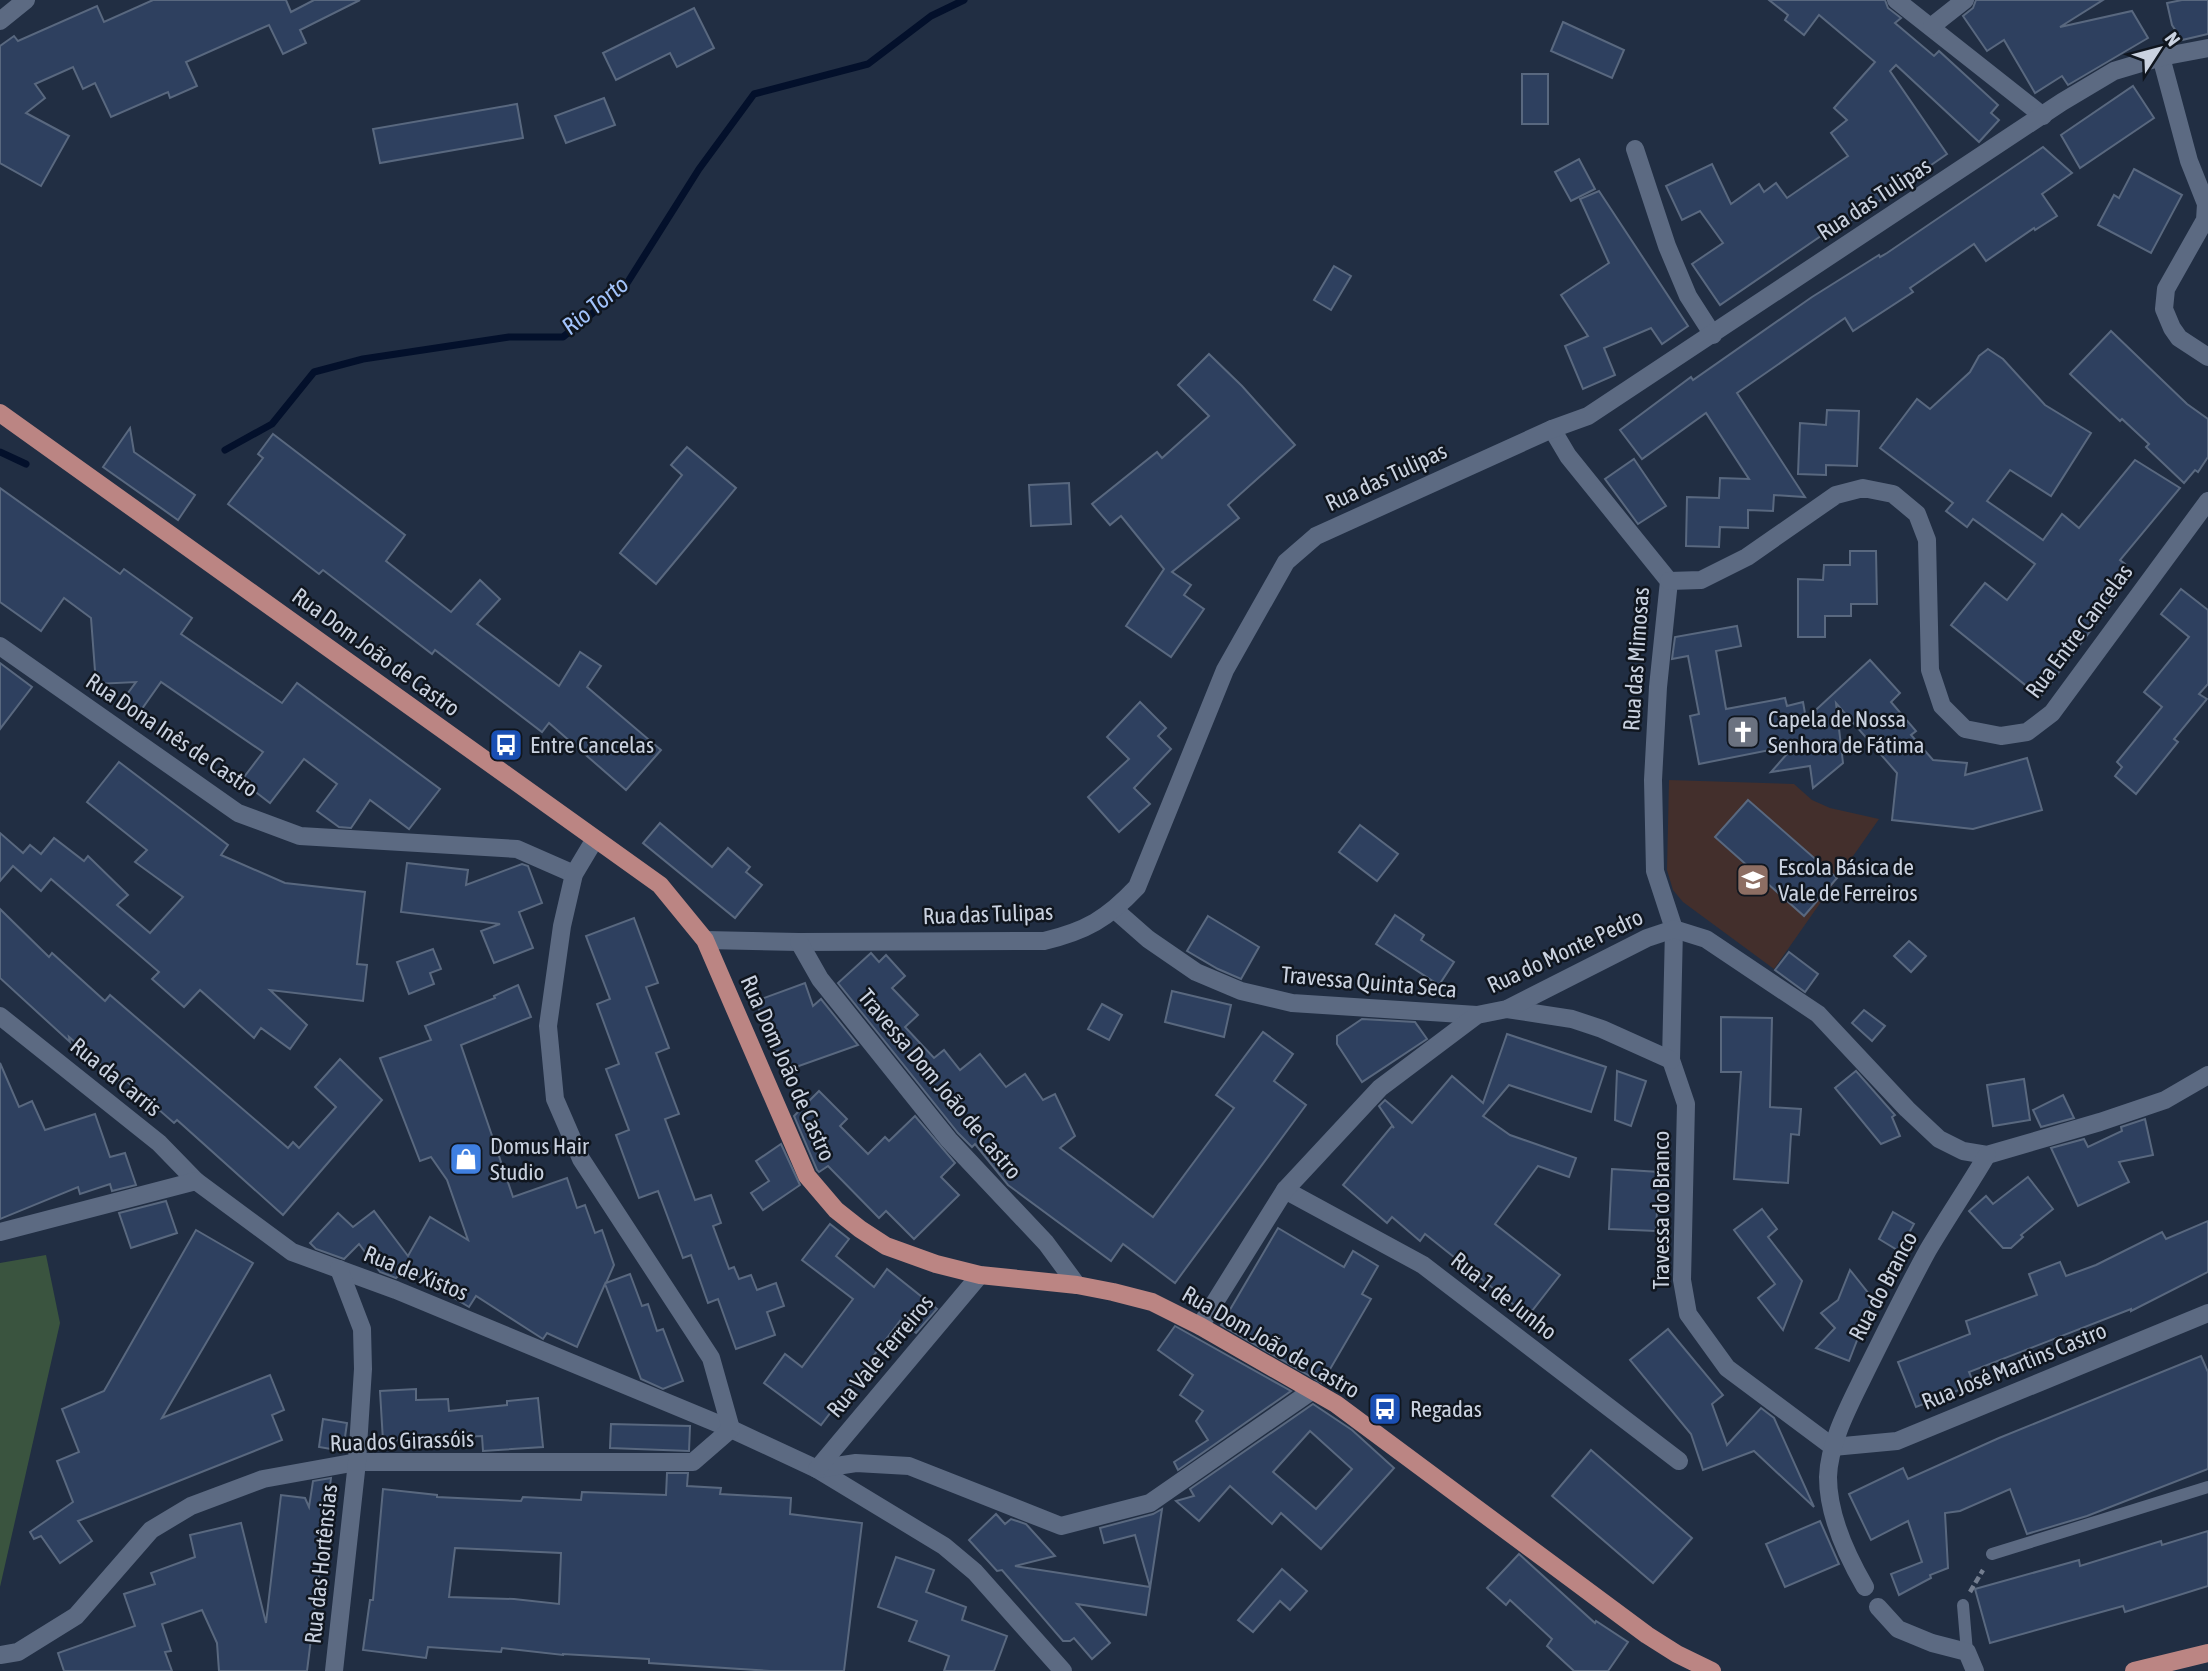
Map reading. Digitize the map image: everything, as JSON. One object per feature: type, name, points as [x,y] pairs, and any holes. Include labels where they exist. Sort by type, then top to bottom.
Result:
[{"type":"main road","name":"Rua Dom João de Castro","points":[[0,413],[660,885],[705,940],[807,1176],[836,1210],[886,1246],[936,1264],[980,1275],[1077,1285],[1152,1302],[1200,1326],[1312,1390],[1647,1635],[1712,1671]]},
{"type":"main road","points":[[2138,1671],[2180,1666],[2208,1653]]},
{"type":"street","points":[[0,21],[26,0]]},
{"type":"street","points":[[1896,0],[2043,116]]},
{"type":"street","points":[[1932,26],[1965,0]]},
{"type":"street","name":"Rua das Tulipas","points":[[705,940],[1044,942],[1077,932],[1115,910],[1137,887],[1225,670],[1286,562],[1316,537],[1552,429],[1588,416],[2114,71],[2161,57],[2208,48]]},
{"type":"street","points":[[2161,57],[2189,161],[2206,204],[2205,220],[2166,289],[2164,309],[2179,338],[2208,357]]},
{"type":"street","points":[[1634,149],[1667,246],[1688,296],[1713,334]]},
{"type":"street","name":"Rua das Mimosas","points":[[1552,429],[1568,456],[1669,581],[1657,687],[1653,780],[1655,871],[1674,929]]},
{"type":"street","name":"Rua Entre Cancelas","points":[[1669,581],[1701,580],[1748,557],[1836,495],[1863,488],[1893,494],[1917,514],[1927,540],[1930,670],[1942,706],[1965,729],[2001,736],[2027,732],[2052,713],[2208,501]]},
{"type":"street","name":"Rua Dona Inês de Castro","points":[[0,646],[238,813],[300,836],[517,849],[574,874]]},
{"type":"street","points":[[595,839],[574,874],[562,926],[548,1026],[555,1099],[581,1159],[711,1358],[731,1430]]},
{"type":"street","name":"Travessa Quinta Seca","points":[[1115,910],[1148,939],[1196,972],[1241,991],[1292,1003],[1477,1015]]},
{"type":"street","name":"Rua do Monte Pedro","points":[[1200,1326],[1285,1190],[1380,1088],[1477,1015],[1507,1009],[1647,938],[1674,929],[1706,939],[1818,1014],[1907,1109],[1939,1139],[1963,1151],[1987,1155]]},
{"type":"street","name":"Travessa do Branco","points":[[1674,929],[1671,1060],[1686,1104],[1682,1280],[1688,1314],[1727,1368],[1833,1447]]},
{"type":"street","name":"Travessa Dom João de Castro","points":[[799,942],[820,979],[949,1140],[1046,1243],[1077,1285]]},
{"type":"street","points":[[1507,1009],[1572,1019],[1602,1028],[1671,1060]]},
{"type":"street","name":"Rua da Carris","points":[[0,1016],[159,1143],[196,1181]]},
{"type":"street","points":[[1987,1155],[2165,1100],[2208,1075]]},
{"type":"street","name":"Rua do Branco","points":[[1833,1447],[1854,1396],[1893,1316],[1929,1249],[1987,1155]]},
{"type":"street","points":[[0,1232],[196,1181]]},
{"type":"street","name":"Rua de Xistos","points":[[196,1181],[292,1252],[396,1290],[731,1430],[817,1469],[944,1546],[975,1573],[1063,1671]]},
{"type":"street","name":"Rua 1 de Junho","points":[[1285,1190],[1423,1265],[1679,1461]]},
{"type":"street","name":"Rua das Hortênsias","points":[[334,1671],[357,1462],[363,1369],[362,1329],[338,1269]]},
{"type":"street","name":"Rua Vale Ferreiros","points":[[817,1469],[980,1275]]},
{"type":"street","name":"Rua José Martins Castro","points":[[1833,1447],[1897,1441],[2208,1313]]},
{"type":"street","points":[[817,1469],[856,1464],[909,1466],[1061,1525],[1150,1503],[1312,1390]]},
{"type":"street","name":"Rua dos Girassóis","points":[[0,1655],[18,1652],[76,1616],[151,1530],[191,1506],[263,1479],[357,1462],[693,1462],[731,1430]]},
{"type":"street","points":[[1833,1447],[1828,1478],[1834,1513],[1849,1561],[1865,1587]]},
{"type":"street","points":[[1878,1607],[1898,1629],[1932,1643],[1968,1652],[1975,1671]]},
{"type":"lane","points":[[1992,1554],[2208,1487]]},
{"type":"lane","points":[[1963,1605],[1968,1652]]},
{"type":"path","points":[[1963,1605],[1992,1554]]},
{"type":"shaded area","name":"Escola Básica de Vale de Ferreiros","points":[[1669,780],[1794,784],[1812,800],[1830,808],[1879,819],[1774,969],[1683,902],[1673,890],[1667,870]]},
{"type":"green space","points":[[46,1255],[60,1323],[0,1587],[0,1263]]},
{"type":"building","points":[[153,0],[286,0],[291,12],[314,0],[360,0],[300,30],[306,43],[283,54],[269,25],[186,62],[197,86],[170,98],[168,92],[111,117],[95,83],[83,89],[73,67],[35,84],[45,98],[26,113],[69,136],[41,186],[0,163],[0,46],[14,36],[18,41],[97,6],[104,22]]},
{"type":"building","points":[[1769,0],[1885,0],[1888,8],[1901,18],[1895,23],[1934,56],[1939,51],[1998,105],[1991,113],[1999,120],[1979,142],[1896,65],[1890,71],[1947,154],[1823,240],[1821,236],[1720,305],[1692,264],[1723,243],[1700,211],[1682,220],[1666,186],[1712,164],[1731,204],[1759,184],[1764,192],[1776,183],[1787,198],[1848,156],[1831,133],[1847,120],[1834,108],[1875,62],[1819,15],[1804,35],[1785,20],[1788,15]]},
{"type":"building","points":[[1976,0],[2103,0],[2060,27],[2132,11],[2148,38],[2068,85],[2062,76],[2035,93],[2004,40],[1987,51],[1963,16],[1973,8]]},
{"type":"building","points":[[2208,0],[2208,34],[2182,40],[2172,25],[2167,3]]},
{"type":"building","points":[[694,8],[714,48],[677,67],[670,53],[616,80],[603,53]]},
{"type":"building","points":[[1563,22],[1624,50],[1612,78],[1551,51]]},
{"type":"building","points":[[1522,74],[1548,74],[1548,124],[1522,124]]},
{"type":"building","points":[[2133,86],[2154,118],[2080,168],[2061,135]]},
{"type":"building","points":[[604,98],[615,125],[566,143],[555,116]]},
{"type":"building","points":[[517,104],[523,138],[380,163],[373,129]]},
{"type":"building","points":[[2043,147],[2072,173],[2042,194],[2057,216],[2035,230],[2034,228],[1986,261],[1974,244],[1910,288],[1913,292],[1853,331],[1845,318],[1737,393],[1805,497],[1774,495],[1773,511],[1748,510],[1748,528],[1720,527],[1719,547],[1686,546],[1687,497],[1719,498],[1720,478],[1749,479],[1706,413],[1642,459],[1620,430],[1691,377],[1693,380],[1812,297],[1879,255],[1880,257],[1887,253]]},
{"type":"building","points":[[1579,159],[1595,189],[1571,201],[1555,172]]},
{"type":"building","points":[[2134,169],[2182,195],[2151,253],[2098,225],[2114,195],[2119,198]]},
{"type":"building","points":[[1599,191],[1688,326],[1662,344],[1651,328],[1604,348],[1615,375],[1583,389],[1565,346],[1588,336],[1561,295],[1609,263],[1580,199]]},
{"type":"building","points":[[1334,266],[1351,276],[1331,310],[1314,300]]},
{"type":"building","points":[[2111,331],[2187,404],[2208,419],[2208,457],[2198,472],[2195,470],[2184,483],[2146,447],[2149,444],[2070,374]]},
{"type":"building","points":[[1988,349],[2003,359],[2045,405],[2091,433],[2051,496],[2010,470],[1987,501],[2043,540],[2062,514],[2079,528],[2135,460],[2180,488],[2120,560],[2125,564],[2106,588],[2117,596],[2040,697],[1951,625],[1985,583],[2007,600],[2035,564],[1973,519],[1967,527],[1946,511],[1953,503],[1880,448],[1917,399],[1930,409],[1970,372],[1979,356]]},
{"type":"building","points":[[1209,354],[1295,445],[1228,505],[1239,518],[1172,572],[1191,585],[1184,595],[1204,609],[1171,657],[1126,626],[1164,569],[1121,516],[1110,525],[1092,504],[1157,452],[1162,458],[1209,416],[1178,385]]},
{"type":"building","points":[[1827,410],[1859,411],[1857,466],[1826,465],[1826,475],[1798,474],[1800,423],[1826,425]]},
{"type":"building","points":[[130,428],[134,452],[195,495],[178,520],[103,467]]},
{"type":"building","points":[[273,434],[405,535],[386,561],[451,612],[480,580],[500,599],[477,624],[559,686],[580,652],[601,666],[587,687],[661,750],[626,790],[549,723],[542,732],[435,650],[432,654],[323,570],[319,574],[228,504],[263,458],[258,454]]},
{"type":"building","points":[[687,447],[736,488],[656,584],[620,553],[682,475],[671,465]]},
{"type":"building","points":[[1634,459],[1666,506],[1638,524],[1605,479]]},
{"type":"building","points":[[1069,483],[1071,524],[1031,526],[1029,485]]},
{"type":"building","points":[[0,488],[120,574],[124,569],[192,618],[181,634],[282,703],[297,683],[440,789],[409,829],[370,800],[351,828],[339,827],[317,811],[337,784],[304,759],[270,803],[241,781],[263,752],[161,682],[139,713],[122,701],[136,682],[96,684],[91,618],[64,598],[41,631],[0,602]]},
{"type":"building","points":[[1850,551],[1876,551],[1877,604],[1851,604],[1851,616],[1825,616],[1825,637],[1798,637],[1798,579],[1823,580],[1824,565],[1850,565]]},
{"type":"building","points":[[2181,589],[2208,610],[2208,684],[2199,694],[2207,699],[2174,739],[2178,742],[2136,794],[2115,776],[2122,767],[2117,762],[2162,707],[2144,692],[2189,637],[2161,614]]},
{"type":"building","points":[[1737,626],[1741,646],[1716,651],[1726,709],[1785,698],[1787,706],[1803,702],[1806,719],[1870,660],[1900,693],[1891,702],[1916,731],[1911,735],[1933,760],[1967,763],[1965,775],[2027,758],[2042,810],[1973,829],[1892,820],[1897,773],[1836,703],[1843,763],[1813,788],[1810,766],[1771,772],[1795,745],[1699,764],[1690,716],[1699,714],[1688,656],[1672,659],[1675,637]]},
{"type":"building","points":[[0,663],[32,687],[0,729]]},
{"type":"building","points":[[1140,702],[1166,728],[1158,736],[1171,749],[1134,788],[1150,804],[1119,832],[1088,797],[1129,759],[1107,737]]},
{"type":"building","points":[[119,762],[228,845],[221,855],[285,883],[365,892],[357,964],[367,965],[363,1001],[270,990],[307,1025],[290,1049],[261,1028],[254,1038],[200,990],[184,1007],[152,979],[159,972],[51,879],[41,891],[13,866],[0,881],[0,833],[23,853],[30,845],[41,854],[54,838],[84,861],[88,856],[128,895],[117,905],[150,933],[183,897],[135,862],[147,850],[87,802]]},
{"type":"building","points":[[1748,800],[1837,878],[1804,916],[1715,837]]},
{"type":"building","points":[[660,823],[712,867],[728,848],[750,867],[746,872],[762,885],[735,918],[643,843]]},
{"type":"building","points":[[1360,825],[1398,854],[1377,881],[1339,852]]},
{"type":"building","points":[[407,863],[468,870],[466,885],[522,864],[528,866],[542,903],[519,912],[533,948],[494,963],[481,931],[500,924],[401,912]]},
{"type":"building","points":[[0,909],[49,957],[52,953],[105,1001],[110,995],[288,1148],[293,1142],[299,1148],[336,1107],[315,1087],[340,1059],[382,1100],[283,1215],[177,1120],[174,1123],[126,1081],[123,1084],[69,1037],[70,1042],[0,978]]},
{"type":"building","points":[[1395,915],[1424,935],[1421,940],[1454,962],[1439,985],[1376,944]]},
{"type":"building","points":[[1208,916],[1259,947],[1241,979],[1187,951]]},
{"type":"building","points":[[634,918],[658,983],[646,987],[669,1048],[656,1053],[679,1114],[665,1119],[695,1200],[711,1195],[721,1223],[713,1226],[729,1269],[734,1267],[739,1279],[751,1275],[757,1290],[776,1283],[784,1306],[767,1312],[775,1335],[736,1349],[718,1299],[708,1303],[691,1255],[683,1258],[658,1191],[639,1198],[616,1135],[629,1130],[606,1069],[619,1064],[597,1004],[610,999],[586,936]]},
{"type":"building","points":[[1909,941],[1926,956],[1911,972],[1894,956]]},
{"type":"building","points":[[433,949],[441,969],[430,973],[434,984],[409,994],[397,962]]},
{"type":"building","points":[[1789,952],[1818,974],[1805,992],[1775,970]]},
{"type":"building","points":[[871,953],[879,962],[886,955],[905,976],[892,988],[918,1015],[905,1027],[934,1058],[944,1050],[960,1070],[980,1054],[1006,1087],[1025,1074],[1043,1100],[1055,1094],[1075,1136],[1060,1148],[1153,1217],[1234,1108],[1216,1095],[1263,1032],[1293,1054],[1274,1081],[1306,1105],[1175,1283],[1123,1244],[1111,1261],[1008,1185],[975,1144],[972,1147],[958,1133],[838,983]]},
{"type":"building","points":[[805,983],[813,1006],[821,999],[858,1045],[782,1072],[756,1001]]},
{"type":"building","points":[[518,985],[531,1017],[461,1045],[513,1197],[567,1178],[577,1208],[585,1205],[595,1233],[602,1230],[614,1265],[606,1283],[630,1274],[642,1306],[648,1304],[657,1331],[663,1329],[683,1381],[663,1389],[641,1379],[605,1284],[577,1347],[547,1333],[543,1339],[476,1296],[469,1307],[406,1269],[396,1278],[380,1272],[359,1244],[344,1259],[316,1249],[310,1243],[338,1213],[353,1227],[374,1211],[408,1256],[430,1217],[468,1240],[447,1180],[431,1157],[420,1161],[380,1058],[431,1040],[425,1026],[495,998],[494,996]]},
{"type":"building","points":[[1172,991],[1231,1005],[1224,1037],[1165,1022]]},
{"type":"building","points":[[1102,1004],[1122,1015],[1109,1040],[1088,1029]]},
{"type":"building","points":[[1864,1010],[1885,1026],[1872,1041],[1852,1023]]},
{"type":"building","points":[[1721,1017],[1772,1018],[1770,1107],[1801,1109],[1799,1135],[1791,1134],[1788,1183],[1734,1179],[1741,1072],[1721,1072]]},
{"type":"building","points":[[1362,1019],[1415,1022],[1427,1039],[1362,1082],[1337,1044],[1337,1036]]},
{"type":"building","points":[[1507,1034],[1606,1067],[1591,1112],[1509,1085],[1483,1116],[1510,1135],[1576,1158],[1569,1177],[1538,1166],[1495,1224],[1560,1275],[1528,1316],[1425,1234],[1420,1241],[1392,1217],[1387,1223],[1343,1185],[1392,1126],[1394,1128],[1379,1106],[1385,1100],[1412,1123],[1452,1076],[1483,1103]]},
{"type":"building","points":[[0,1063],[19,1107],[32,1101],[45,1130],[95,1114],[110,1157],[125,1153],[136,1185],[112,1191],[110,1184],[80,1194],[78,1187],[0,1219]]},
{"type":"building","points":[[1617,1071],[1646,1081],[1631,1126],[1615,1120]]},
{"type":"building","points":[[1856,1071],[1895,1115],[1892,1117],[1900,1136],[1881,1144],[1835,1088]]},
{"type":"building","points":[[2024,1079],[2030,1120],[1993,1126],[1987,1085]]},
{"type":"building","points":[[819,1091],[847,1119],[840,1126],[868,1154],[885,1137],[889,1141],[915,1116],[955,1163],[941,1177],[959,1195],[914,1239],[886,1211],[879,1218],[828,1166],[819,1172],[817,1170],[794,1116]]},
{"type":"building","points":[[2063,1095],[2074,1118],[2041,1127],[2033,1110]]},
{"type":"building","points":[[2145,1119],[2153,1155],[2119,1162],[2129,1182],[2078,1206],[2051,1148],[2084,1139],[2088,1147],[2122,1131],[2121,1127]]},
{"type":"building","points":[[781,1144],[800,1185],[763,1210],[751,1193],[769,1181],[756,1161]]},
{"type":"building","points":[[1612,1169],[1659,1172],[1656,1231],[1609,1229]]},
{"type":"building","points":[[2028,1177],[2053,1209],[2021,1235],[2023,1237],[2011,1248],[2003,1248],[1969,1211],[1986,1196],[1993,1204]]},
{"type":"building","points":[[166,1201],[177,1233],[131,1248],[119,1213]]},
{"type":"building","points":[[1762,1209],[1777,1229],[1768,1237],[1802,1281],[1783,1330],[1758,1298],[1775,1284],[1734,1230]]},
{"type":"building","points":[[1893,1212],[1914,1224],[1899,1251],[1879,1239]]},
{"type":"building","points":[[2208,1221],[2208,1272],[2131,1311],[1969,1372],[1974,1384],[1916,1407],[1898,1362],[1970,1334],[1966,1321],[2037,1295],[2029,1274],[2060,1262],[2066,1276],[2096,1265],[2162,1232],[2166,1239]]},
{"type":"building","points":[[830,1224],[849,1239],[836,1256],[874,1287],[887,1269],[937,1309],[916,1333],[900,1321],[821,1425],[764,1383],[785,1354],[802,1367],[853,1299],[802,1260]]},
{"type":"building","points":[[1278,1228],[1344,1267],[1353,1251],[1378,1266],[1362,1294],[1371,1299],[1322,1383],[1221,1325]]},
{"type":"building","points":[[196,1230],[253,1263],[162,1418],[270,1375],[284,1410],[272,1415],[282,1440],[78,1521],[92,1541],[60,1563],[41,1536],[34,1539],[30,1532],[73,1502],[57,1461],[79,1452],[62,1409],[104,1391]]},
{"type":"building","points":[[1850,1270],[1873,1299],[1849,1361],[1816,1348],[1835,1328],[1821,1313],[1838,1300]]},
{"type":"building","points":[[1175,1326],[1291,1391],[1178,1470],[1174,1462],[1208,1440],[1196,1421],[1203,1411],[1180,1395],[1193,1375],[1158,1350]]},
{"type":"building","points":[[1668,1329],[1723,1395],[1712,1404],[1727,1445],[1761,1408],[1774,1418],[1814,1507],[1754,1451],[1703,1470],[1691,1434],[1630,1360]]},
{"type":"building","points":[[2201,1356],[2208,1372],[2208,1469],[2087,1516],[2027,1534],[2010,1489],[1960,1511],[1945,1513],[1948,1568],[1930,1575],[1931,1578],[1899,1595],[1891,1574],[1922,1562],[1908,1521],[1871,1540],[1849,1494],[1903,1468],[1908,1479],[1999,1438]]},
{"type":"building","points":[[416,1389],[416,1400],[448,1399],[449,1411],[507,1405],[507,1401],[538,1398],[543,1447],[483,1451],[482,1436],[383,1441],[380,1391]]},
{"type":"building","points":[[1313,1404],[1352,1430],[1394,1468],[1321,1549],[1281,1513],[1272,1524],[1230,1486],[1199,1521],[1176,1501],[1194,1496],[1190,1489]],"holes":[[[1310,1431],[1352,1469],[1316,1509],[1273,1472]]]},
{"type":"building","points":[[323,1419],[347,1423],[343,1451],[319,1447]]},
{"type":"building","points":[[611,1424],[690,1426],[689,1451],[610,1448]]},
{"type":"building","points":[[1591,1450],[1692,1538],[1653,1583],[1552,1496]]},
{"type":"building","points":[[667,1473],[688,1473],[687,1486],[721,1488],[720,1494],[791,1498],[790,1514],[862,1523],[844,1671],[770,1671],[649,1663],[649,1659],[563,1655],[502,1648],[501,1652],[428,1647],[426,1658],[363,1650],[370,1600],[373,1600],[383,1489],[437,1497],[521,1501],[523,1497],[581,1500],[582,1492],[666,1495]],"holes":[[[455,1548],[561,1553],[559,1604],[514,1599],[449,1597]]]},
{"type":"building","points":[[331,1478],[307,1671],[219,1671],[217,1643],[202,1610],[162,1624],[171,1651],[165,1652],[172,1671],[64,1671],[58,1653],[135,1626],[124,1594],[155,1584],[151,1573],[195,1557],[190,1535],[241,1523],[266,1623],[281,1495],[305,1498],[309,1507],[313,1481]]},
{"type":"building","points":[[1162,1509],[1146,1615],[1077,1604],[1110,1643],[1092,1659],[1074,1638],[1063,1641],[1002,1570],[997,1571],[969,1540],[996,1514],[1005,1524],[1011,1519],[1026,1524],[1055,1556],[1015,1566],[1150,1587],[1135,1535],[1104,1543],[1100,1528],[1153,1514]]},
{"type":"building","points":[[1820,1521],[1839,1564],[1785,1587],[1766,1544]]},
{"type":"building","points":[[2208,1531],[2208,1586],[2125,1612],[2123,1606],[1990,1643],[1975,1589],[2079,1560],[2080,1566],[2161,1541],[2162,1545]]},
{"type":"building","points":[[1519,1554],[1595,1623],[1596,1621],[1628,1642],[1608,1671],[1574,1671],[1547,1646],[1552,1639],[1510,1600],[1506,1605],[1487,1588]]},
{"type":"building","points":[[896,1557],[934,1570],[926,1592],[966,1607],[962,1620],[1007,1636],[994,1671],[944,1671],[949,1656],[909,1641],[917,1621],[878,1607]]},
{"type":"building","points":[[1282,1569],[1307,1591],[1290,1610],[1280,1601],[1253,1632],[1238,1620]]},
{"type":"waterway","name":"Rio Torto","points":[[225,450],[272,424],[314,372],[363,359],[509,337],[563,337],[624,288],[699,169],[754,94],[868,64],[931,16],[964,0]]},
{"type":"waterway","name":"Rio Torto","points":[[0,452],[26,464]]},
{"type":"place","name":"Capela de Nossa Senhora de Fátima","points":[[1743,732]]},
{"type":"place","name":"Entre Cancelas","points":[[506,745]]},
{"type":"place","name":"Escola Básica de Vale de Ferreiros","points":[[1753,880]]},
{"type":"place","name":"Domus Hair Studio","points":[[466,1159]]},
{"type":"place","name":"Regadas","points":[[1385,1409]]}]
